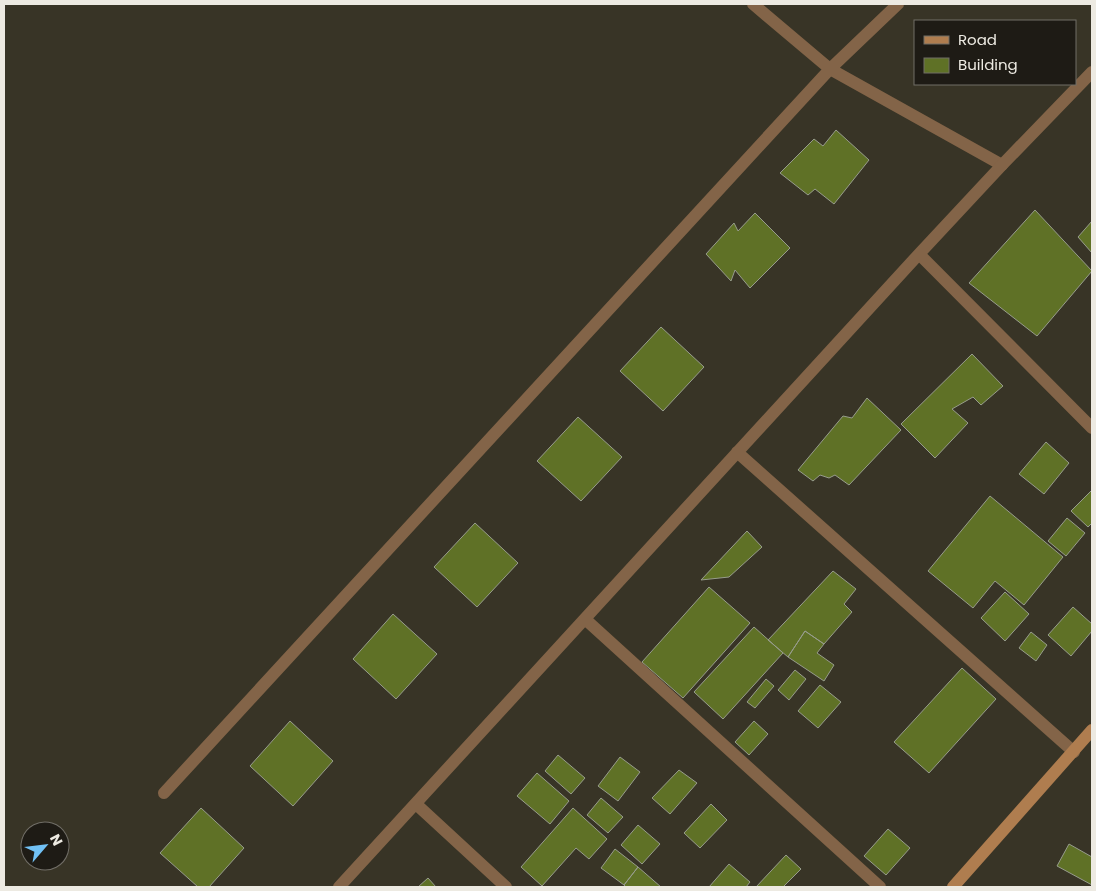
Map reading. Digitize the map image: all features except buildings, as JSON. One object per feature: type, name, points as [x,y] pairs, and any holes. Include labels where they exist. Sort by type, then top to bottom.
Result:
[{"type":"street","points":[[753,4],[830,69],[1002,165]]},
{"type":"street","points":[[164,794],[830,69],[898,4]]},
{"type":"street","points":[[339,887],[919,254],[1092,72]]},
{"type":"street","points":[[919,254],[1092,428]]},
{"type":"street","points":[[737,452],[1074,752]]},
{"type":"street","points":[[585,619],[880,887]]},
{"type":"street","points":[[953,887],[1092,730]]},
{"type":"street","points":[[416,804],[506,887]]}]
